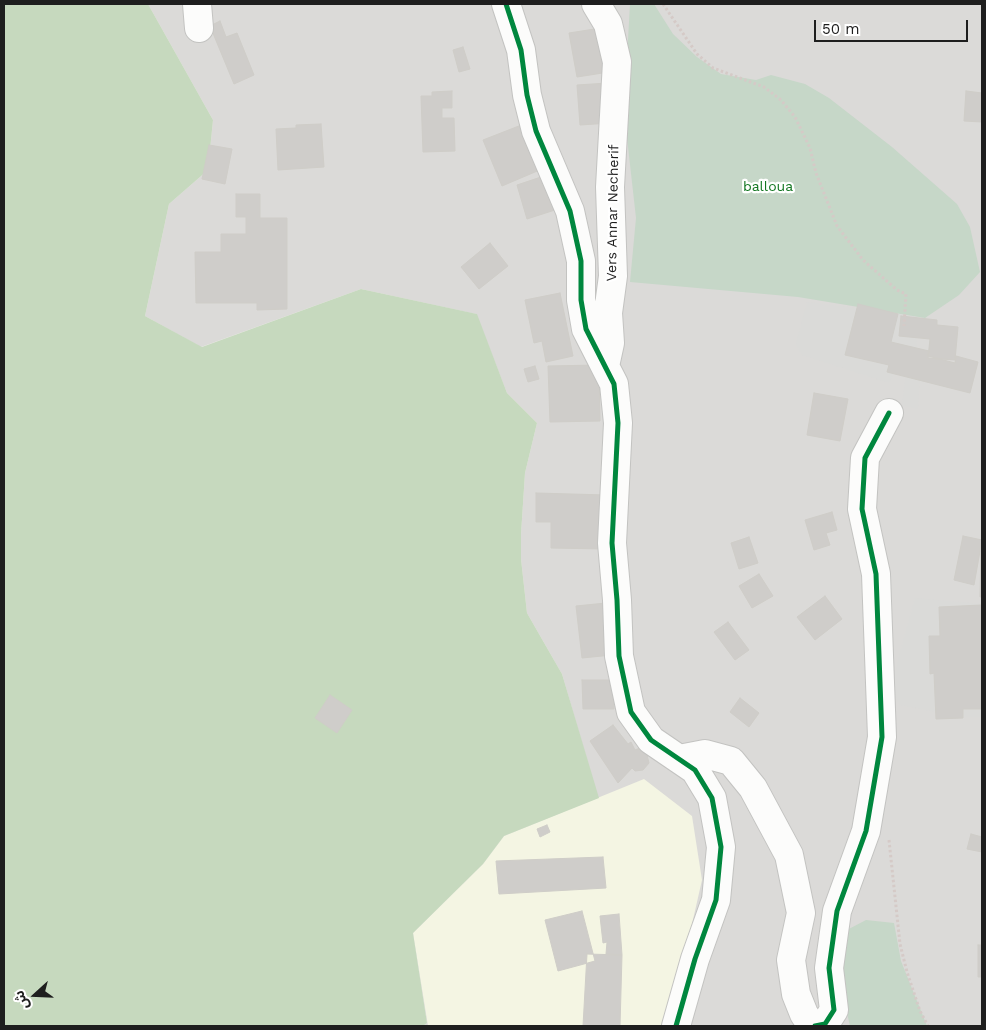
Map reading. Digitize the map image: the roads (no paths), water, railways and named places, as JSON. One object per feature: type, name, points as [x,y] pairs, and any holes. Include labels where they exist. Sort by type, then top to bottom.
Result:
[{"type":"street","points":[[506,4],[521,50],[526,96],[536,132],[570,211],[581,261],[581,300],[586,329],[614,384],[618,423],[612,543],[619,656],[631,712],[651,740],[695,770],[712,798],[721,847],[716,900],[695,959],[676,1026]]},
{"type":"street","name":"Vers Annar Necherif","points":[[596,4],[608,24],[617,62],[610,187],[614,276],[608,313],[610,343],[605,366]]},
{"type":"street","points":[[679,759],[705,754],[731,761],[753,788],[788,855],[801,913],[792,960],[796,994],[804,1014],[814,1026],[825,1024],[834,1010],[829,968],[837,912],[866,831],[882,737],[876,574],[862,509],[865,458],[889,414]]},
{"type":"park label","name":"balloua","points":[[768,187]]}]
